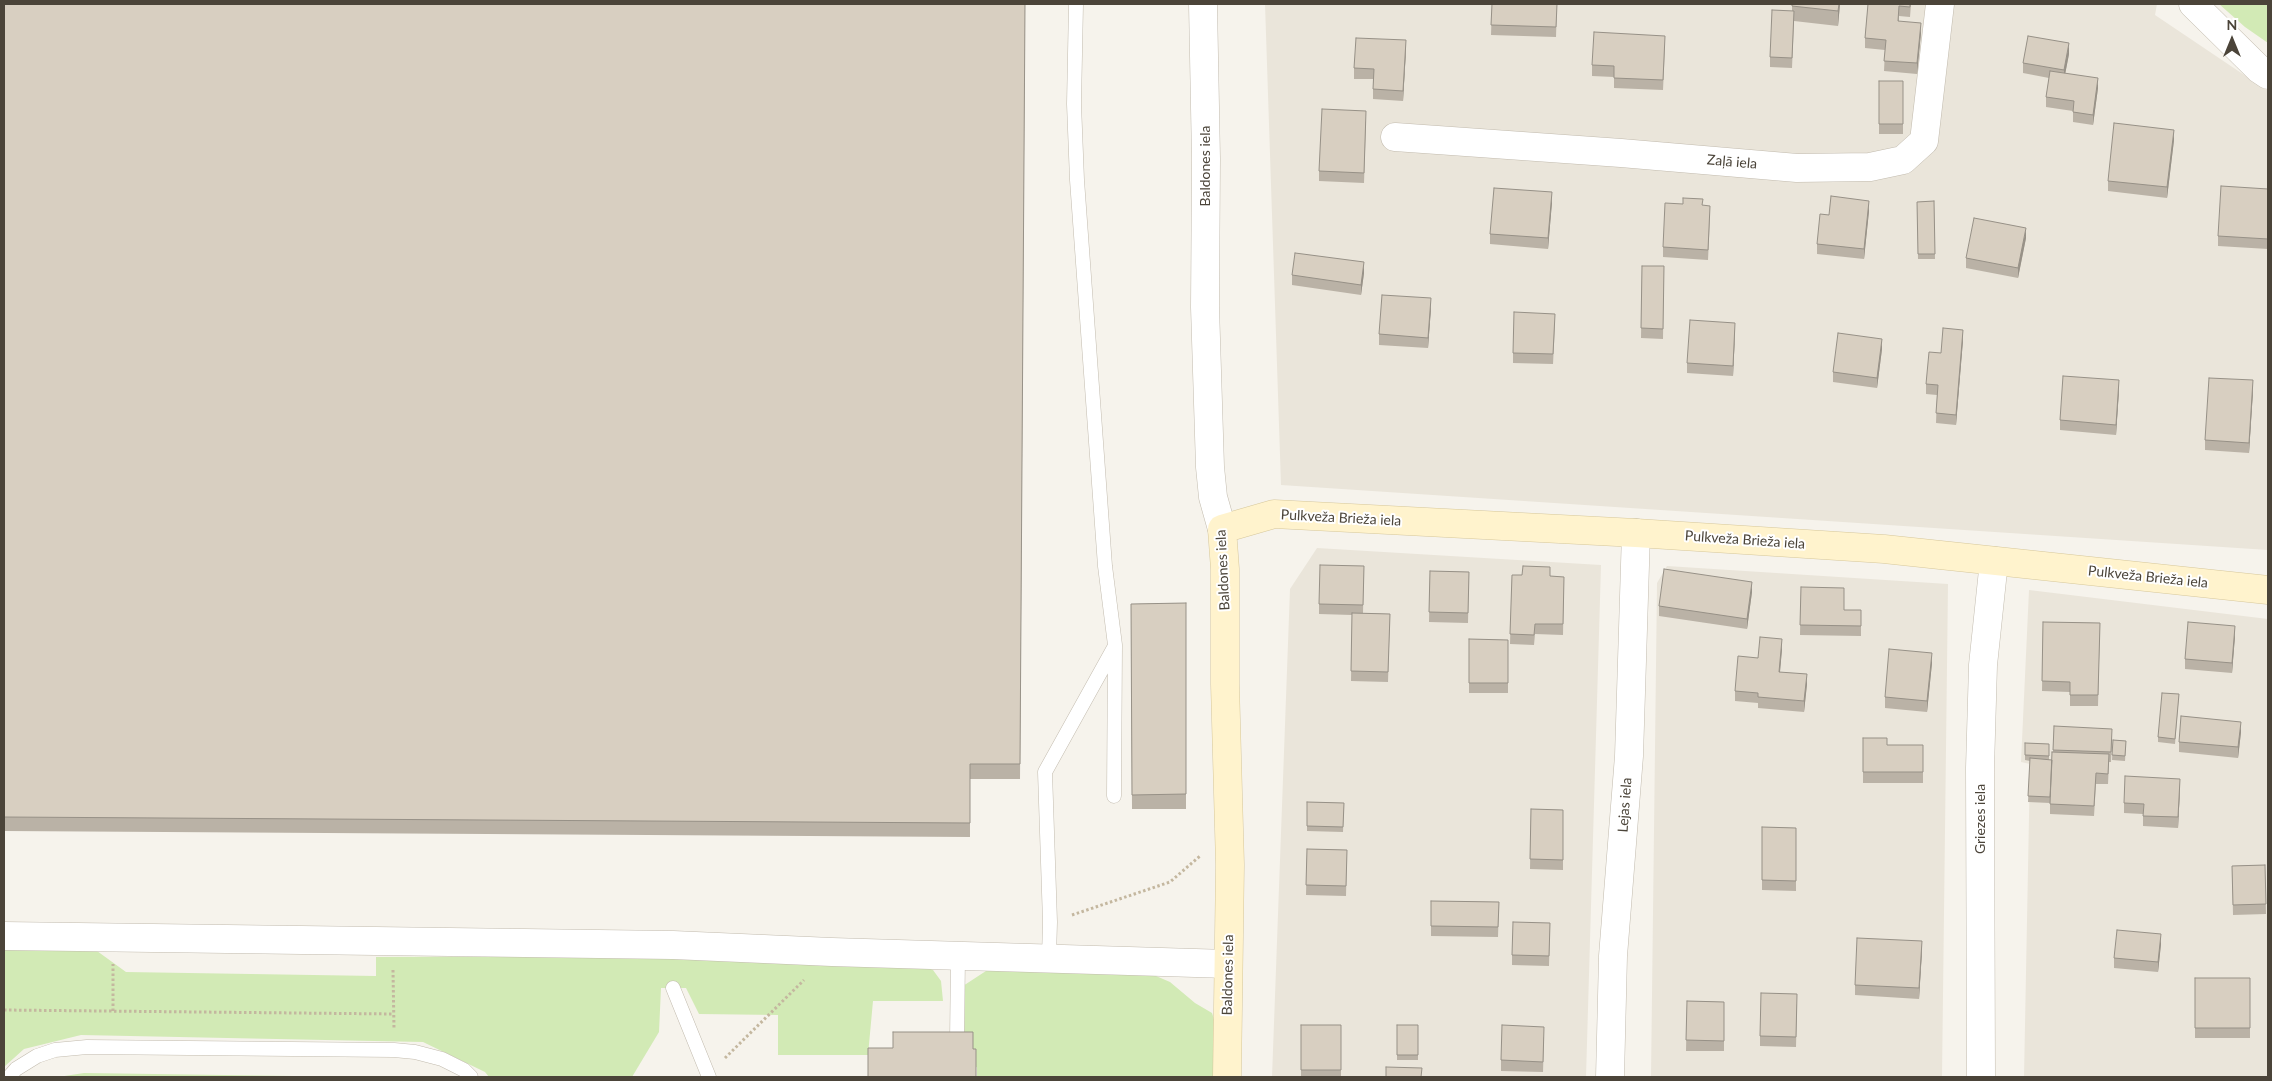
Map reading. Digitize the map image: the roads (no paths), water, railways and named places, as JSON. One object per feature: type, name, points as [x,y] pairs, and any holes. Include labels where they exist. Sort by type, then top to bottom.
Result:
[{"type":"street","name":"Baldones iela","points":[[1203,4],[1206,159],[1205,307],[1210,467],[1212,497],[1222,529],[1225,569],[1230,865],[1227,1077]]},
{"type":"street","name":"Zaļā iela","points":[[1396,137],[1621,152],[1797,168],[1870,167],[1904,160],[1924,141],[1940,4]]},
{"type":"street","points":[[2194,4],[2259,69],[2268,75]]},
{"type":"street","name":"Pulkveža Brieža iela","points":[[1222,529],[1274,514],[1636,533],[1884,549],[2268,590]]},
{"type":"street","name":"Lejas iela","points":[[1610,1077],[1612,965],[1629,756],[1636,533]]},
{"type":"street","name":"Griezes iela","points":[[1981,1077],[1980,768],[1983,665],[1994,561]]},
{"type":"street","points":[[4,936],[673,945],[832,952],[1228,964]]},
{"type":"lane","points":[[1076,4],[1074,104],[1077,180],[1105,566],[1115,645],[1114,796]]},
{"type":"lane","points":[[1049,958],[1050,922],[1045,772],[1115,645]]},
{"type":"lane","points":[[956,1041],[958,956]]},
{"type":"lane","points":[[673,988],[707,1074]]},
{"type":"lane","points":[[9,1077],[16,1069],[37,1056],[55,1050],[87,1047],[394,1050],[415,1052],[442,1059],[464,1070],[471,1077]]}]
